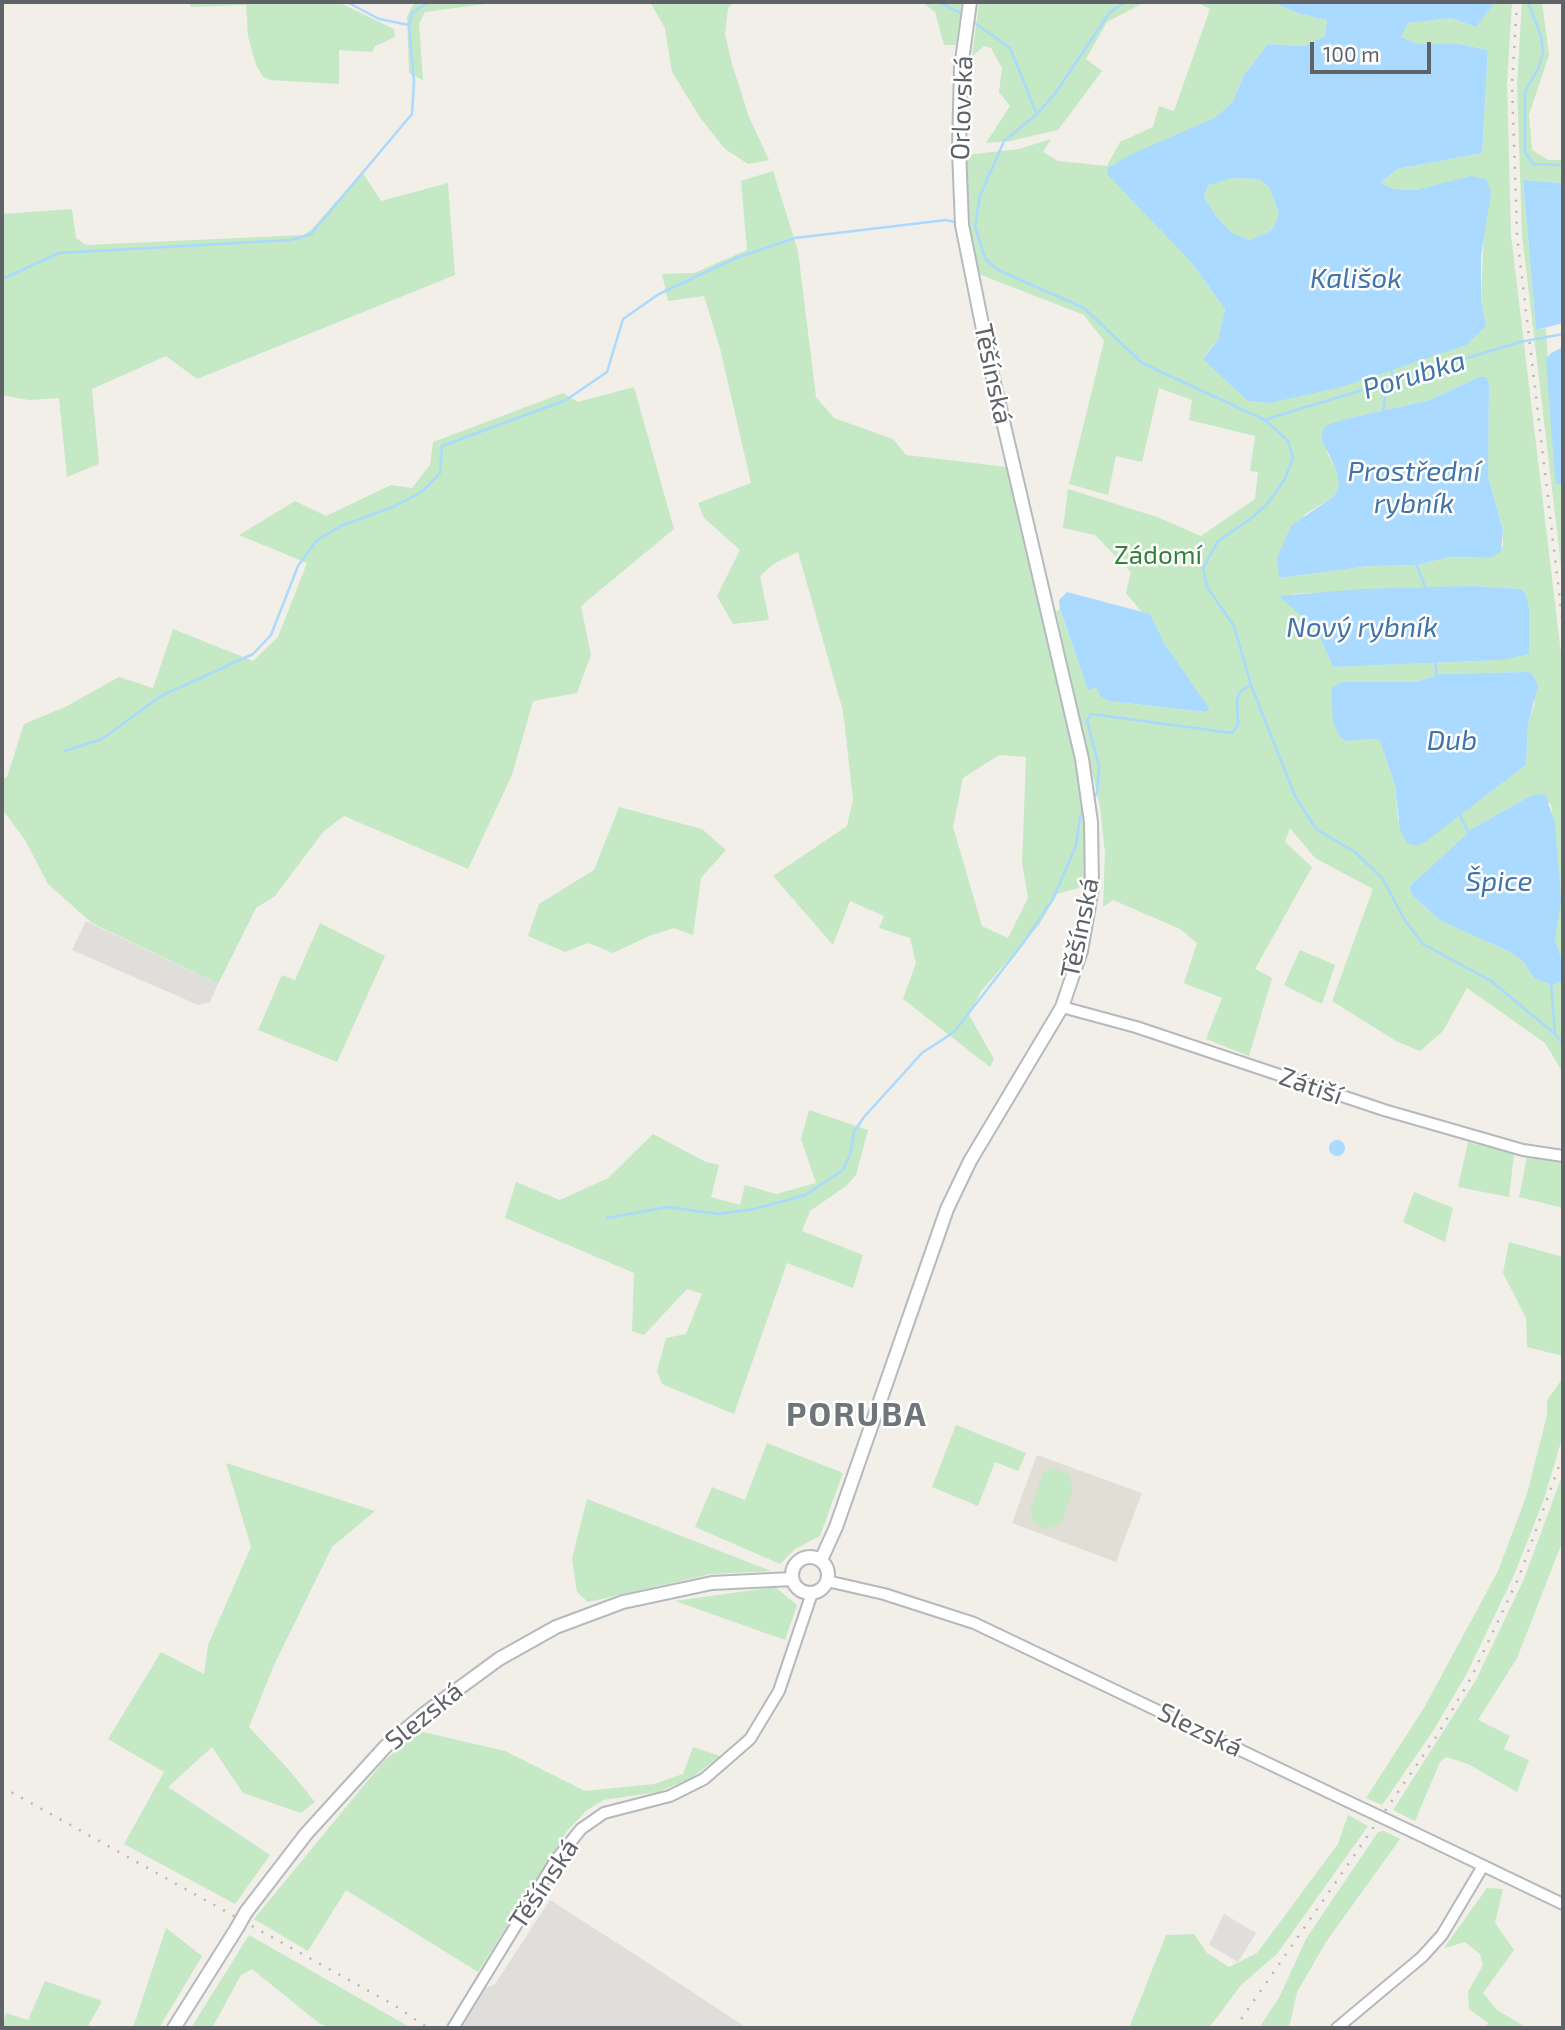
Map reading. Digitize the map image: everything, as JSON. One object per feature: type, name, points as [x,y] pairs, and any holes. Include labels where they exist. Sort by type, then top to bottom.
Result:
[{"type":"main road","name":"Orlovská","points":[[961,215],[961,68],[970,2]]},
{"type":"main road","name":"Těšínská","points":[[821,1560],[836,1527],[947,1209],[970,1161],[1062,1007],[1081,951],[1089,914],[1094,857],[1086,783],[1071,702],[992,374],[961,215]]},
{"type":"main road","points":[[811,1556],[821,1560],[828,1570],[827,1581],[821,1589],[812,1593],[797,1588],[792,1579],[793,1568],[800,1559],[811,1556]]},
{"type":"main road","name":"Slezská","points":[[174,2028],[246,1912],[306,1834],[386,1746],[424,1714],[499,1659],[556,1627],[640,1598],[712,1583],[792,1579]]},
{"type":"street","name":"Zátiší","points":[[1062,1007],[1136,1027],[1384,1110],[1523,1150],[1563,1156]]},
{"type":"street","name":"Slezská","points":[[827,1581],[919,1604],[974,1623],[1563,1904]]},
{"type":"street","name":"Těšínská","points":[[453,2028],[556,1860],[581,1829],[604,1813],[670,1796],[704,1779],[750,1740],[779,1690],[812,1593]]},
{"type":"street","points":[[1337,2028],[1422,1957],[1446,1929],[1483,1866]]},
{"type":"shaded area","points":[[86,921],[218,984],[210,1002],[198,1005],[72,950]]},
{"type":"shaded area","points":[[1037,1455],[1142,1493],[1116,1562],[1012,1523]]},
{"type":"shaded area","points":[[550,1900],[747,2028],[458,2028],[482,1990],[495,1984]]},
{"type":"shaded area","points":[[1224,1914],[1256,1933],[1238,1962],[1209,1945]]},
{"type":"green space","points":[[190,2],[338,2],[394,29],[395,37],[375,46],[372,52],[339,50],[339,84],[270,80],[263,77],[256,65],[248,36],[246,5],[190,7]]},
{"type":"green space","points":[[415,2],[500,2],[425,12],[419,24],[423,80],[409,73],[407,16]]},
{"type":"green space","points":[[650,2],[734,2],[728,8],[725,34],[749,117],[769,160],[748,164],[725,149],[701,119],[672,72],[665,28]]},
{"type":"green space","points":[[922,2],[962,2],[956,45],[944,45],[935,12]]},
{"type":"green space","points":[[979,2],[1145,2],[1107,22],[1086,59],[1102,71],[1058,130],[1010,141],[986,143],[1010,106],[999,92],[1002,68],[991,48],[984,46],[972,57]]},
{"type":"green space","name":"Zádomí","points":[[1196,2],[1272,2],[1300,14],[1327,20],[1325,36],[1304,46],[1268,44],[1244,75],[1232,103],[1214,118],[1107,173],[1191,262],[1225,309],[1218,340],[1203,358],[1249,401],[1269,403],[1486,326],[1481,300],[1484,229],[1439,185],[1416,190],[1394,189],[1380,183],[1397,169],[1482,153],[1488,50],[1460,44],[1418,44],[1401,37],[1407,23],[1451,18],[1476,27],[1495,2],[1512,2],[1507,83],[1511,235],[1563,670],[1563,964],[1555,940],[1558,922],[1557,851],[1551,804],[1530,796],[1472,829],[1409,887],[1413,896],[1441,921],[1508,951],[1523,961],[1534,978],[1561,981],[1563,972],[1563,1073],[1545,1043],[1467,988],[1443,1031],[1420,1051],[1396,1041],[1332,1001],[1373,889],[1315,858],[1290,828],[1285,842],[1312,867],[1255,969],[1272,978],[1249,1056],[1206,1039],[1222,998],[1184,983],[1197,943],[1180,929],[1113,900],[1103,907],[1105,853],[1100,807],[1056,612],[1060,609],[1074,650],[1108,701],[1206,712],[1210,709],[1164,643],[1150,615],[1141,611],[1126,593],[1131,572],[1095,535],[1063,528],[1068,489],[1157,517],[1201,536],[1255,499],[1258,472],[1250,471],[1255,436],[1189,420],[1192,400],[1159,388],[1142,462],[1116,456],[1108,495],[1069,484],[1104,341],[1084,315],[976,273],[966,206],[966,155],[1019,149],[1051,139],[1043,152],[1058,161],[1107,166],[1120,142],[1153,127],[1159,106],[1174,111],[1210,9]],"holes":[[[1479,377],[1489,384],[1488,476],[1503,530],[1503,546],[1491,558],[1450,557],[1417,565],[1369,566],[1279,578],[1304,515],[1334,496],[1339,484],[1336,469],[1327,453],[1345,419],[1430,400]],[[1474,586],[1521,589],[1501,660],[1333,667],[1316,629],[1301,616],[1292,594]],[[1524,672],[1535,702],[1528,724],[1526,765],[1444,827],[1398,821],[1395,785],[1380,741],[1345,741],[1340,737],[1342,682],[1415,682],[1441,674]]]},
{"type":"green space","points":[[1522,2],[1542,2],[1549,55],[1529,115],[1532,150],[1548,160],[1563,160],[1563,183],[1523,180],[1536,330],[1546,328],[1555,479],[1556,484],[1563,484],[1563,582],[1522,234],[1517,84]]},
{"type":"green space","points":[[773,171],[798,251],[816,397],[834,418],[893,439],[906,455],[1007,467],[1076,759],[1088,829],[1089,885],[1057,894],[1039,925],[981,991],[969,1015],[994,1059],[990,1067],[903,999],[916,963],[910,938],[879,928],[884,916],[850,901],[833,945],[773,876],[847,826],[853,799],[843,711],[798,552],[775,563],[760,576],[769,620],[733,624],[717,596],[740,550],[704,518],[698,503],[751,483],[720,348],[704,296],[668,301],[662,274],[694,273],[747,250],[741,181]],"holes":[[[999,755],[1026,757],[1022,863],[1028,898],[1008,938],[982,926],[953,827],[963,778]]]},
{"type":"green space","points":[[362,172],[381,201],[448,183],[455,275],[197,379],[166,356],[92,389],[99,464],[67,477],[59,398],[29,400],[2,395],[2,214],[72,209],[76,238],[86,245],[303,235],[312,229]]},
{"type":"green space","points":[[1233,178],[1259,179],[1269,187],[1279,213],[1272,230],[1250,240],[1232,233],[1216,216],[1204,197],[1208,184]]},
{"type":"green space","points":[[634,387],[674,529],[581,606],[591,655],[577,693],[533,701],[512,775],[468,869],[344,816],[324,831],[275,896],[256,908],[218,984],[92,923],[48,884],[25,840],[2,809],[2,779],[7,777],[24,724],[65,707],[119,677],[153,688],[173,629],[253,661],[278,637],[307,563],[239,535],[295,501],[326,516],[391,485],[412,488],[430,465],[433,442],[563,393],[578,402]]},
{"type":"green space","points":[[619,807],[702,829],[726,850],[701,878],[693,935],[674,928],[613,953],[588,943],[565,952],[528,936],[539,904],[594,870]]},
{"type":"green space","points":[[320,923],[385,956],[337,1062],[258,1030],[282,975],[295,980]]},
{"type":"green space","points":[[1300,950],[1335,965],[1322,1004],[1284,985]]},
{"type":"green space","points":[[809,1110],[868,1130],[856,1175],[846,1186],[810,1211],[802,1231],[863,1255],[853,1288],[787,1263],[734,1414],[662,1384],[657,1371],[666,1338],[686,1334],[702,1294],[687,1289],[644,1335],[632,1331],[634,1273],[505,1218],[516,1182],[560,1200],[608,1178],[653,1134],[706,1162],[719,1165],[711,1197],[740,1205],[745,1185],[776,1194],[816,1183],[801,1139]]},
{"type":"green space","points":[[1468,1142],[1514,1154],[1509,1197],[1458,1187]]},
{"type":"green space","points":[[1527,1157],[1563,1162],[1563,1208],[1519,1197]]},
{"type":"green space","points":[[1414,1192],[1453,1208],[1445,1242],[1403,1222]]},
{"type":"green space","points":[[1509,1242],[1563,1257],[1563,1356],[1527,1347],[1526,1318],[1503,1273]]},
{"type":"green space","points":[[1563,1378],[1563,1435],[1544,1499],[1514,1575],[1466,1675],[1433,1731],[1382,1805],[1366,1798],[1424,1708],[1498,1571],[1527,1494],[1547,1415],[1547,1400]]},
{"type":"green space","points":[[956,1425],[1026,1453],[1018,1471],[995,1462],[978,1506],[932,1487]]},
{"type":"green space","points":[[767,1443],[843,1473],[820,1536],[795,1549],[780,1564],[695,1527],[712,1487],[745,1500]]},
{"type":"green space","points":[[226,1463],[375,1511],[332,1547],[274,1665],[249,1727],[315,1802],[301,1813],[243,1793],[212,1747],[168,1787],[270,1855],[235,1904],[124,1844],[164,1772],[108,1739],[161,1652],[204,1674],[208,1645],[251,1547]]},
{"type":"green space","points":[[1054,1468],[1069,1474],[1073,1490],[1061,1524],[1044,1529],[1034,1522],[1030,1511],[1043,1473]]},
{"type":"green space","points":[[1563,1473],[1563,1540],[1517,1658],[1478,1720],[1510,1736],[1504,1749],[1529,1760],[1517,1792],[1468,1764],[1446,1757],[1440,1762],[1415,1821],[1393,1810],[1476,1680],[1524,1579]]},
{"type":"green space","points":[[587,1499],[771,1571],[711,1574],[588,1602],[577,1592],[572,1558]]},
{"type":"green space","points":[[775,1587],[797,1605],[785,1640],[675,1601]]},
{"type":"green space","points":[[419,1731],[505,1751],[585,1791],[654,1784],[683,1774],[693,1747],[720,1756],[690,1779],[658,1792],[603,1800],[586,1811],[567,1831],[478,1972],[346,1890],[308,1951],[254,1919],[383,1762]]},
{"type":"green space","points":[[1348,1815],[1368,1826],[1277,1954],[1241,1985],[1209,2028],[1129,2028],[1166,1935],[1194,1934],[1207,1953],[1229,1967],[1257,1953],[1338,1844]]},
{"type":"green space","points":[[1384,1831],[1400,1839],[1326,1942],[1297,1992],[1289,2028],[1259,2028],[1279,1998],[1306,1939],[1378,1832]]},
{"type":"green space","points":[[1487,1888],[1503,1889],[1495,1923],[1514,1950],[1483,1993],[1497,2010],[1527,2028],[1485,2028],[1488,2023],[1469,2009],[1468,1992],[1483,1965],[1480,1954],[1465,1942],[1444,1948]]},
{"type":"green space","points":[[166,1928],[202,1956],[159,2028],[133,2028]]},
{"type":"green space","points":[[249,1935],[411,2028],[331,2028],[320,2024],[252,1969],[241,1975],[212,2028],[191,2028]]},
{"type":"green space","points":[[45,1981],[102,2001],[87,2028],[2,2028],[6,2013],[28,2020]]},
{"type":"water","name":"Kališok","points":[[1272,2],[1495,2],[1476,27],[1451,18],[1408,23],[1401,37],[1418,44],[1460,44],[1488,50],[1482,153],[1397,169],[1380,183],[1394,189],[1416,190],[1471,176],[1486,179],[1491,192],[1481,256],[1481,300],[1486,326],[1466,345],[1341,387],[1269,403],[1248,401],[1203,359],[1218,340],[1225,309],[1191,262],[1107,174],[1108,168],[1130,155],[1214,118],[1232,103],[1244,75],[1268,44],[1304,46],[1325,36],[1327,20],[1300,14]],"holes":[[[1233,178],[1259,179],[1269,187],[1279,213],[1272,230],[1250,240],[1232,233],[1216,216],[1204,197],[1208,185]]]},
{"type":"water","points":[[1523,180],[1563,183],[1563,323],[1536,330]]},
{"type":"water","points":[[1563,347],[1563,484],[1556,484],[1546,359]]},
{"type":"water","name":"Prostřední rybník","points":[[1479,377],[1486,377],[1489,384],[1488,476],[1503,530],[1501,551],[1491,558],[1450,557],[1417,565],[1369,566],[1279,578],[1277,558],[1291,526],[1334,496],[1339,485],[1336,469],[1321,438],[1325,426],[1430,400]]},
{"type":"water","name":"Nový rybník","points":[[1474,586],[1521,589],[1526,595],[1529,609],[1529,654],[1501,660],[1333,667],[1316,629],[1279,596],[1362,589]]},
{"type":"water","points":[[1067,592],[1150,614],[1164,643],[1210,709],[1206,712],[1108,701],[1100,695],[1096,687],[1088,690],[1060,609],[1059,600]]},
{"type":"water","name":"Dub","points":[[1532,673],[1538,686],[1528,724],[1526,765],[1425,842],[1417,846],[1407,843],[1400,830],[1395,785],[1380,741],[1345,741],[1340,737],[1333,722],[1331,688],[1342,682],[1415,682],[1441,674]]},
{"type":"water","name":"Špice","points":[[1545,794],[1555,823],[1561,901],[1555,940],[1563,964],[1561,981],[1552,985],[1534,978],[1523,961],[1508,951],[1441,921],[1413,896],[1409,887],[1472,829],[1530,796]]},
{"type":"water","points":[[1337,1140],[1345,1148],[1337,1156],[1329,1148]]},
{"type":"waterway","points":[[347,2],[379,19],[409,25],[412,13],[427,3],[441,2]]},
{"type":"waterway","points":[[939,2],[964,15]]},
{"type":"waterway","points":[[1125,2],[1110,12],[1054,95],[1037,114],[1004,141],[980,196],[975,226],[985,258],[998,270],[1084,308],[1142,363],[1265,420],[1288,441],[1293,458],[1285,479],[1268,503],[1253,517],[1218,541],[1203,568],[1207,587],[1234,626],[1251,685],[1295,796],[1316,829],[1355,852],[1383,879],[1404,919],[1423,944],[1491,981],[1555,1034],[1563,1044]]},
{"type":"waterway","points":[[1528,2],[1541,36],[1543,52],[1539,67],[1525,92],[1525,152],[1533,164],[1563,165]]},
{"type":"waterway","points":[[972,21],[1010,48],[1036,112]]},
{"type":"waterway","points":[[2,279],[59,253],[291,240],[311,234],[412,114],[414,82],[409,25]]},
{"type":"waterway","points":[[65,751],[102,739],[161,696],[253,654],[271,635],[298,566],[317,540],[341,526],[395,506],[423,491],[440,473],[442,446],[566,400],[607,372],[623,319],[659,294],[736,258],[795,238],[946,220],[959,223]]},
{"type":"waterway","name":"Porubka","points":[[1267,419],[1520,342],[1563,334]]},
{"type":"waterway","points":[[1383,413],[1386,390],[1394,380],[1390,367]]},
{"type":"waterway","points":[[1416,563],[1426,589]]},
{"type":"waterway","points":[[1435,662],[1437,676]]},
{"type":"waterway","points":[[1092,800],[1097,793],[1099,767],[1087,721],[1091,714],[1232,733],[1238,725],[1237,699],[1241,691],[1251,685]]},
{"type":"waterway","points":[[607,1218],[668,1207],[718,1214],[755,1209],[805,1195],[843,1170],[850,1155],[854,1132],[864,1117],[922,1053],[954,1032],[1024,942],[1053,899],[1076,846],[1080,817],[1084,812]]},
{"type":"waterway","points":[[1459,814],[1469,833]]},
{"type":"waterway","points":[[1551,983],[1555,1032]]},
{"type":"railway","points":[[1517,2],[1512,84],[1517,235],[1563,626]]},
{"type":"railway","points":[[1235,2028],[1438,1734],[1471,1678],[1519,1577],[1563,1455]]},
{"type":"railway","points":[[2,1787],[394,2005],[428,2028]]},
{"type":"district","name":"PORUBA","points":[[857,1415]]}]
